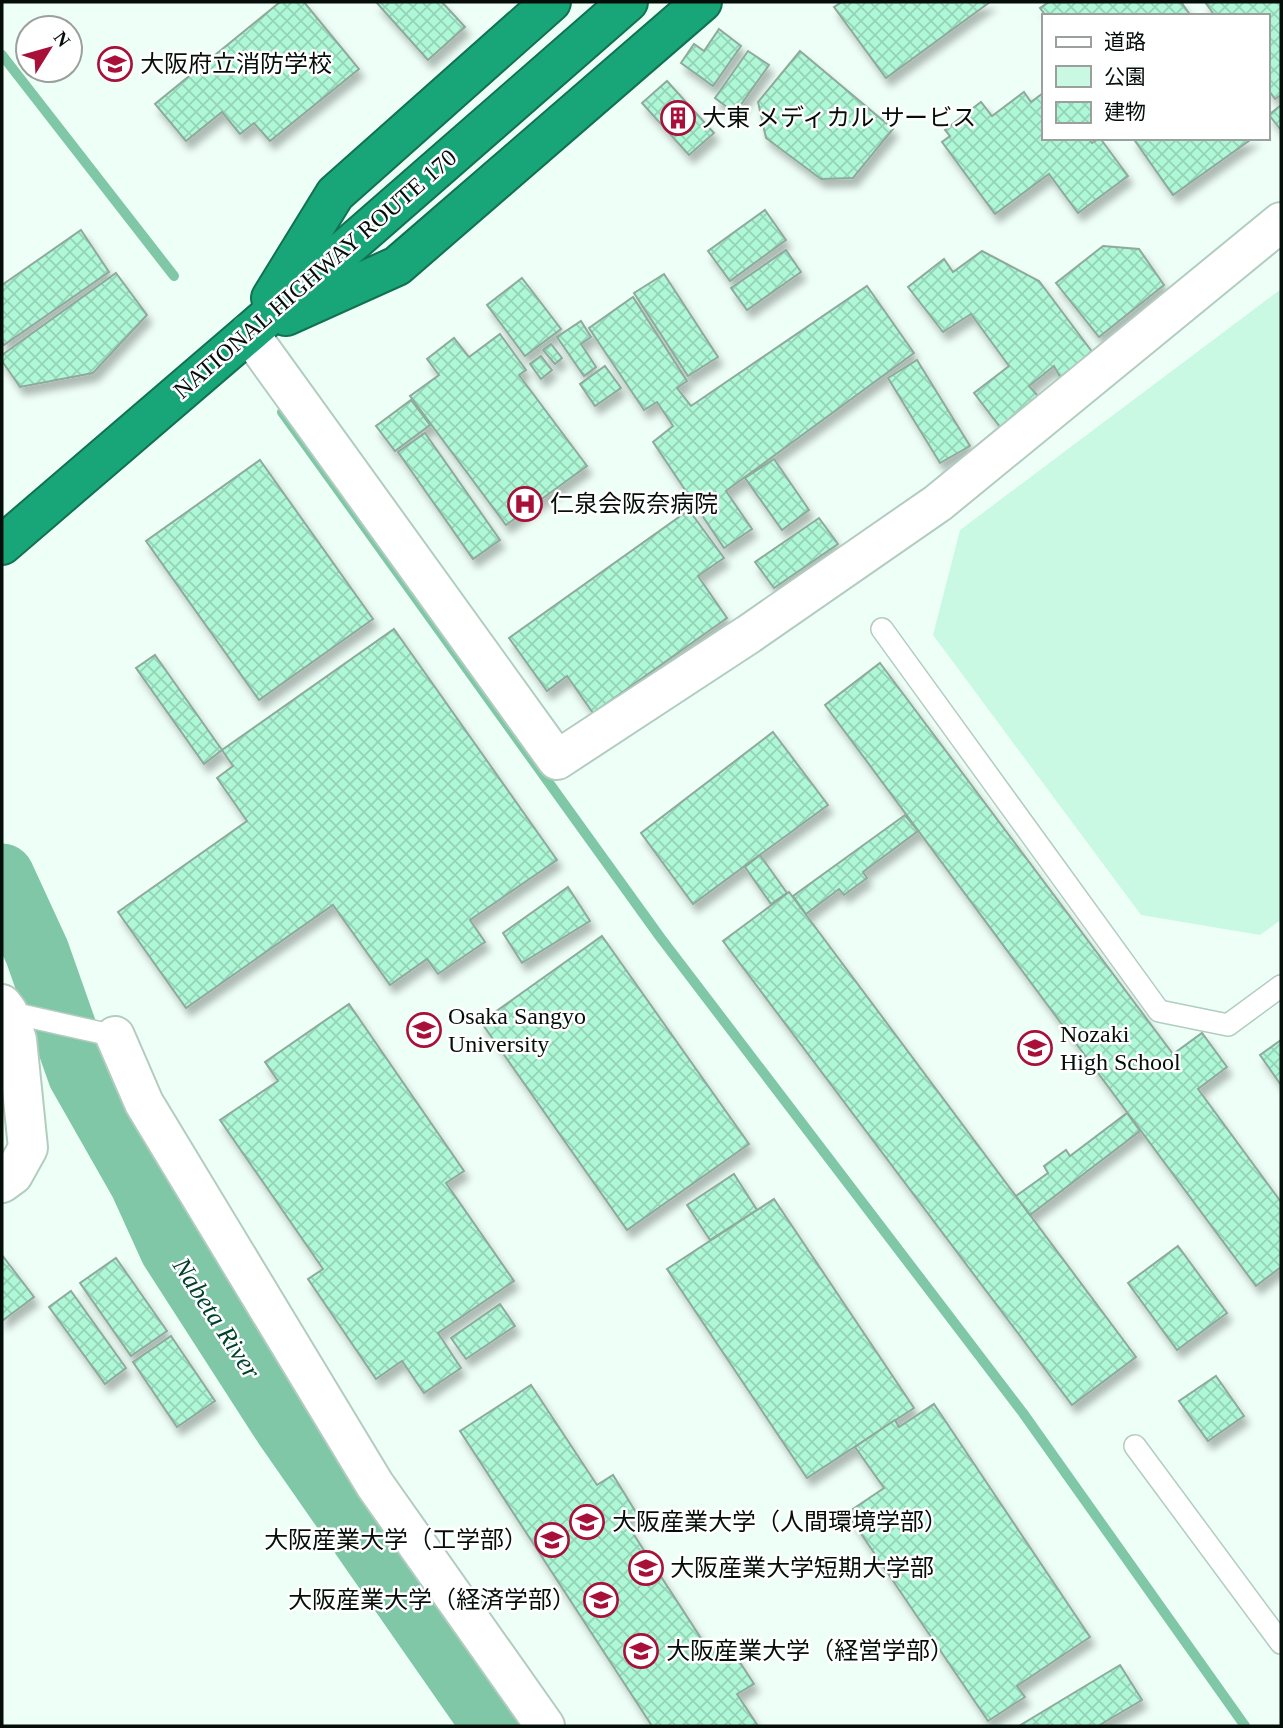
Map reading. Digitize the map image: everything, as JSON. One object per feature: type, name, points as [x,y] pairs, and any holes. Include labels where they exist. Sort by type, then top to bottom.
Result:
[{"type":"highway","points":[[249,333],[335,194],[551,2]]},
{"type":"highway","name":"NATIONAL HIGHWAY ROUTE 170","points":[[2,545],[628,2]]},
{"type":"highway","points":[[249,333],[397,266],[702,2]]},
{"type":"street","points":[[249,333],[557,760],[749,634],[938,503],[1281,222]]},
{"type":"street","points":[[2,1183],[13,1175],[28,1148],[14,1011]]},
{"type":"street","points":[[107,1034],[144,1103],[375,1485],[545,1726]]},
{"type":"lane","points":[[882,629],[1159,1011],[1228,1025],[1281,986]]},
{"type":"lane","points":[[14,1011],[107,1034]]},
{"type":"lane","points":[[1135,1446],[1281,1643]]},
{"type":"green space","points":[[1281,289],[1281,920],[1260,935],[1141,915],[933,635],[960,530]]},
{"type":"building","points":[[280,2],[304,2],[359,69],[270,141],[254,123],[240,134],[222,112],[186,141],[155,104]]},
{"type":"building","points":[[376,2],[442,2],[465,27],[428,60]]},
{"type":"building","points":[[842,2],[990,2],[886,78],[834,7]]},
{"type":"building","points":[[1049,2],[1181,2],[1190,14],[1044,14],[1040,8]]},
{"type":"building","points":[[1205,2],[1281,2],[1281,95],[1275,99],[1269,91],[1269,14],[1214,14]]},
{"type":"building","points":[[719,29],[741,46],[713,86],[681,63],[694,44],[704,51]]},
{"type":"building","points":[[748,51],[769,65],[735,113],[715,98]]},
{"type":"building","points":[[800,51],[893,129],[853,178],[821,179],[766,138],[758,102]]},
{"type":"building","name":"大東 メディカル サービス","points":[[667,81],[714,133],[689,155],[642,103]]},
{"type":"building","points":[[1024,92],[1031,102],[1042,94],[1042,140],[1090,140],[1092,143],[1101,140],[1128,176],[1078,213],[1049,174],[995,214],[942,142],[950,136],[945,130],[981,102],[992,116]]},
{"type":"building","points":[[1281,105],[1281,130],[1269,115]]},
{"type":"building","points":[[1134,140],[1250,140],[1173,195]]},
{"type":"building","points":[[765,210],[786,240],[730,281],[708,251]]},
{"type":"building","points":[[81,230],[109,272],[4,345],[2,285]]},
{"type":"building","points":[[1103,246],[1139,249],[1164,285],[1099,337],[1056,283]]},
{"type":"building","points":[[786,250],[801,272],[747,310],[731,288]]},
{"type":"building","points":[[982,251],[1039,281],[1093,353],[1060,377],[1054,366],[1029,386],[1038,396],[1000,427],[974,393],[1009,366],[971,314],[943,332],[908,287],[944,259],[953,272]]},
{"type":"building","points":[[116,273],[147,315],[93,373],[20,387],[2,361],[2,355]]},
{"type":"building","points":[[664,274],[718,357],[688,376],[634,293]]},
{"type":"building","points":[[522,278],[561,329],[525,356],[487,305]]},
{"type":"building","points":[[867,286],[914,353],[726,491],[752,529],[724,548],[653,442],[673,426],[657,402],[644,410],[589,328],[633,297],[687,381],[677,388],[691,406]]},
{"type":"building","points":[[581,321],[591,337],[581,344],[596,367],[584,376],[557,337]]},
{"type":"building","points":[[500,334],[526,370],[519,375],[587,466],[506,525],[410,396],[439,375],[427,359],[454,338],[469,357]]},
{"type":"building","points":[[551,344],[562,358],[555,364],[543,350]]},
{"type":"building","points":[[541,356],[552,370],[541,379],[530,364]]},
{"type":"building","points":[[917,360],[970,446],[940,463],[888,378]]},
{"type":"building","points":[[605,366],[621,388],[595,406],[580,384]]},
{"type":"building","points":[[411,400],[430,425],[395,451],[376,426]]},
{"type":"building","points":[[425,433],[500,540],[473,559],[398,452]]},
{"type":"building","points":[[774,459],[809,510],[782,530],[745,478]]},
{"type":"building","points":[[260,460],[373,619],[259,700],[146,541]]},
{"type":"building","points":[[689,510],[724,558],[698,576],[727,618],[593,713],[567,676],[547,691],[509,638]]},
{"type":"building","points":[[819,518],[838,544],[774,588],[755,562]]},
{"type":"building","points":[[394,629],[557,860],[470,920],[485,942],[438,974],[427,959],[390,985],[333,905],[186,1008],[118,912],[247,821],[217,778],[233,766],[222,750]]},
{"type":"building","points":[[155,655],[222,750],[204,764],[136,668]]},
{"type":"building","points":[[880,663],[1173,1054],[1202,1033],[1227,1067],[1198,1089],[1281,1202],[1281,1267],[1256,1286],[825,705]]},
{"type":"building","points":[[773,732],[828,805],[693,904],[641,833]]},
{"type":"building","points":[[905,815],[918,831],[863,872],[867,878],[844,895],[839,889],[806,914],[793,896]]},
{"type":"building","points":[[760,855],[787,893],[771,904],[745,867]]},
{"type":"building","points":[[568,887],[590,921],[522,963],[503,933]]},
{"type":"building","points":[[789,892],[1136,1357],[1072,1405],[723,941]]},
{"type":"building","points":[[602,936],[749,1144],[627,1230],[481,1022]]},
{"type":"building","points":[[349,1004],[464,1171],[446,1183],[514,1281],[438,1333],[461,1368],[424,1393],[402,1361],[376,1379],[308,1279],[323,1269],[220,1120],[278,1081],[265,1062]]},
{"type":"building","points":[[1281,1040],[1281,1085],[1260,1055]]},
{"type":"building","points":[[1127,1113],[1140,1131],[1030,1215],[1016,1196],[1048,1173],[1044,1166],[1066,1150],[1070,1156]]},
{"type":"building","points":[[734,1174],[757,1210],[710,1240],[687,1205]]},
{"type":"building","points":[[774,1199],[914,1408],[807,1478],[667,1269]]},
{"type":"building","points":[[1178,1246],[1227,1313],[1177,1350],[1128,1283]]},
{"type":"building","points":[[2,1255],[34,1297],[2,1321]]},
{"type":"building","points":[[116,1258],[167,1331],[131,1356],[80,1283]]},
{"type":"building","points":[[71,1291],[126,1368],[105,1384],[49,1307]]},
{"type":"building","points":[[500,1304],[515,1326],[466,1359],[451,1338]]},
{"type":"building","points":[[171,1336],[215,1401],[177,1427],[133,1362]]},
{"type":"building","points":[[1216,1376],[1244,1416],[1208,1441],[1179,1401]]},
{"type":"building","points":[[531,1385],[597,1485],[613,1475],[637,1514],[625,1521],[710,1652],[726,1641],[754,1684],[737,1694],[758,1726],[652,1726],[460,1431]]},
{"type":"building","points":[[934,1404],[1090,1637],[1017,1686],[1025,1697],[988,1721],[847,1513],[884,1488],[855,1447],[895,1420],[899,1427]]},
{"type":"building","points":[[1120,1665],[1142,1700],[1098,1726],[1019,1726]]},
{"type":"waterway","points":[[2,55],[174,276]]},
{"type":"waterway","points":[[282,412],[660,937],[1023,1413],[1245,1726]]},
{"type":"waterway","name":"Nabeta River","points":[[2,876],[37,952],[80,1074],[142,1183],[172,1249],[286,1426],[495,1726]]},
{"type":"place","name":"大阪府立消防学校","points":[[115,64]]},
{"type":"place","name":"大東 メディカル サービス","points":[[678,118]]},
{"type":"place","name":"仁泉会阪奈病院","points":[[525,504]]},
{"type":"place","name":"Osaka Sangyo University","points":[[424,1030]]},
{"type":"place","name":"Nozaki High School","points":[[1035,1048]]},
{"type":"place","name":"大阪産業大学（人間環境学部）","points":[[587,1522]]},
{"type":"place","name":"大阪産業大学（工学部）","points":[[552,1540]]},
{"type":"place","name":"大阪産業大学短期大学部","points":[[646,1568]]},
{"type":"place","name":"大阪産業大学（経済学部）","points":[[601,1600]]},
{"type":"place","name":"大阪産業大学（経営学部）","points":[[641,1651]]}]
